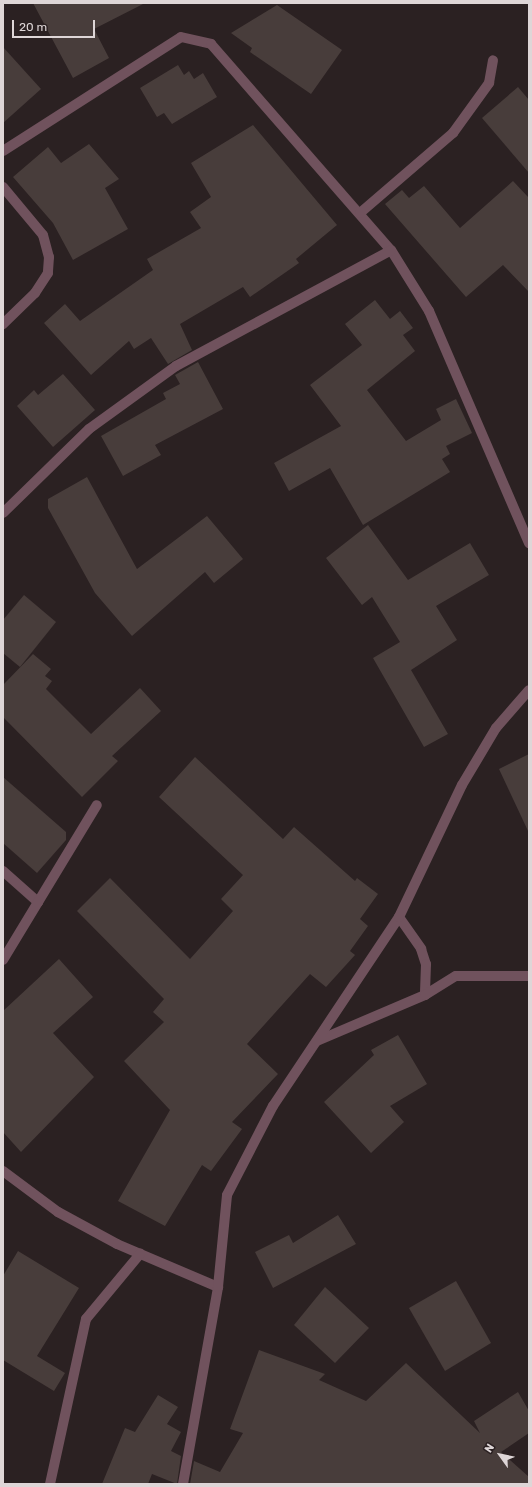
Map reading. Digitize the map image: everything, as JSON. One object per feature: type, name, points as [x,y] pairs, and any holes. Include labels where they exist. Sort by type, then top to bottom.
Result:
[{"type":"street","points":[[3,152],[181,37],[196,38],[211,44],[391,250],[429,311],[529,543]]},
{"type":"street","points":[[360,213],[453,133],[489,83],[494,60]]},
{"type":"street","points":[[3,187],[43,235],[49,257],[48,273],[35,292],[3,324]]},
{"type":"street","points":[[3,513],[89,429],[176,366],[391,250]]},
{"type":"street","points":[[183,1484],[218,1286],[227,1195],[270,1112],[399,917],[462,785],[496,728],[529,690]]},
{"type":"street","points":[[3,960],[97,805]]},
{"type":"street","points":[[3,871],[38,902]]},
{"type":"street","points":[[399,917],[421,949],[426,964],[425,995]]},
{"type":"street","points":[[317,1040],[425,995],[456,976],[529,976]]},
{"type":"street","points":[[3,1171],[58,1212],[140,1254],[218,1286]]},
{"type":"street","points":[[50,1484],[86,1319],[140,1254]]},
{"type":"building","points":[[33,3],[145,3],[94,29],[109,58],[73,78]]},
{"type":"building","points":[[277,5],[342,50],[311,94],[250,52],[252,48],[231,33]]},
{"type":"building","points":[[3,47],[41,89],[3,123]]},
{"type":"building","points":[[178,65],[184,75],[189,71],[194,79],[203,73],[217,97],[172,124],[164,113],[157,117],[140,88]]},
{"type":"building","points":[[518,87],[529,100],[529,173],[482,118]]},
{"type":"building","points":[[253,125],[337,225],[296,259],[299,263],[250,297],[243,287],[180,324],[192,350],[168,364],[151,338],[134,349],[129,341],[91,375],[44,323],[65,304],[80,321],[153,270],[147,259],[201,228],[190,212],[211,197],[191,163]]},
{"type":"building","points":[[89,144],[119,179],[105,188],[128,229],[73,260],[53,223],[13,177],[48,147],[61,163]]},
{"type":"building","points":[[513,181],[529,198],[529,292],[503,265],[466,297],[385,204],[402,190],[409,198],[424,186],[460,228]]},
{"type":"building","points":[[375,300],[390,319],[400,311],[413,328],[403,335],[415,351],[367,390],[406,441],[441,420],[436,409],[456,399],[472,433],[446,446],[450,454],[442,459],[450,472],[363,525],[330,468],[289,491],[274,463],[341,426],[310,385],[362,345],[345,324]]},
{"type":"building","points":[[198,362],[223,409],[155,445],[161,455],[123,476],[101,436],[166,399],[163,393],[180,384],[175,375]]},
{"type":"building","points":[[63,374],[95,410],[53,447],[17,406],[34,390],[38,395]]},
{"type":"building","points":[[87,477],[137,569],[207,516],[243,559],[214,583],[205,572],[132,636],[95,593],[48,508],[48,499]]},
{"type":"building","points":[[368,525],[408,580],[470,543],[489,575],[436,606],[457,640],[411,670],[448,734],[424,747],[373,658],[400,642],[372,597],[362,605],[326,558]]},
{"type":"building","points":[[24,595],[56,622],[20,667],[3,653],[3,620]]},
{"type":"building","points":[[33,654],[51,669],[45,676],[52,681],[46,689],[91,734],[140,688],[161,711],[112,756],[118,761],[82,797],[3,717],[3,685]]},
{"type":"building","points":[[529,754],[529,833],[499,769]]},
{"type":"building","points":[[195,757],[283,839],[294,827],[355,881],[357,878],[378,894],[360,919],[368,926],[350,951],[355,955],[326,987],[310,974],[247,1044],[278,1074],[232,1122],[242,1129],[211,1171],[202,1165],[165,1226],[118,1201],[170,1110],[124,1061],[164,1022],[153,1012],[164,999],[77,911],[110,878],[190,959],[233,911],[221,899],[243,875],[159,797]]},
{"type":"building","points":[[3,777],[66,832],[66,840],[37,873],[3,843]]},
{"type":"building","points":[[59,959],[93,997],[53,1033],[94,1077],[21,1152],[3,1132],[3,1011]]},
{"type":"building","points":[[398,1035],[427,1084],[390,1106],[404,1122],[371,1153],[324,1102],[374,1055],[371,1050]]},
{"type":"building","points":[[338,1215],[356,1244],[273,1288],[255,1252],[289,1235],[293,1243]]},
{"type":"building","points":[[18,1251],[79,1288],[37,1356],[65,1373],[54,1391],[3,1360],[3,1276]]},
{"type":"building","points":[[456,1281],[491,1343],[445,1371],[409,1308]]},
{"type":"building","points":[[325,1287],[369,1328],[335,1363],[294,1325]]},
{"type":"building","points":[[259,1350],[325,1374],[319,1380],[366,1401],[406,1363],[480,1433],[474,1421],[518,1392],[529,1411],[529,1433],[501,1452],[529,1477],[529,1484],[190,1484],[194,1461],[220,1472],[243,1433],[230,1429]]},
{"type":"building","points":[[158,1395],[178,1407],[167,1424],[181,1432],[171,1451],[181,1456],[177,1484],[152,1474],[148,1484],[102,1484],[125,1428],[135,1432]]}]
